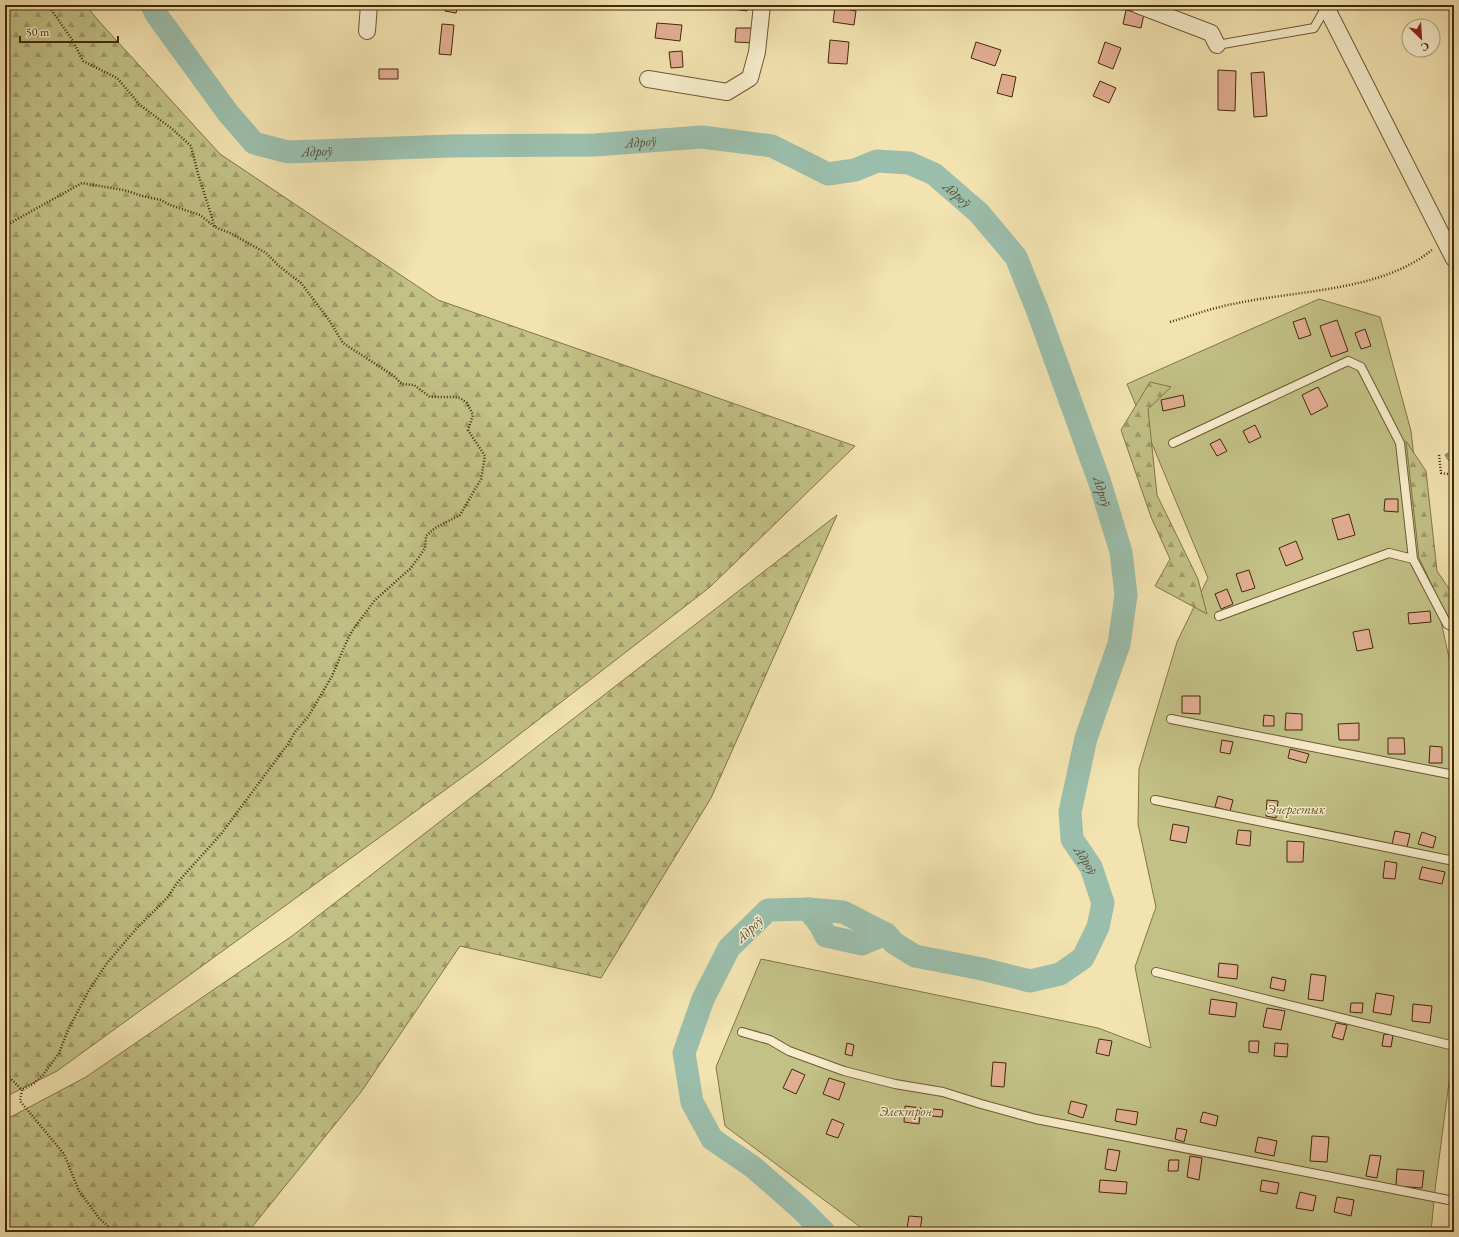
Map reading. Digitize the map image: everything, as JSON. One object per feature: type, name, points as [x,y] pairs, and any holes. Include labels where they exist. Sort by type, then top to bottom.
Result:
[{"type":"street","points":[[368,31],[369,5]]},
{"type":"street","points":[[648,79],[728,92],[750,78],[757,52],[762,5]]},
{"type":"street","points":[[1138,5],[1211,32],[1217,45]]},
{"type":"street","points":[[1325,6],[1454,259]]},
{"type":"lane","points":[[1217,45],[1314,28],[1325,6]]},
{"type":"lane","points":[[1173,443],[1348,361],[1362,367],[1400,443],[1413,559],[1447,624],[1454,628]]},
{"type":"lane","points":[[1218,616],[1389,553],[1413,559]]},
{"type":"lane","points":[[1171,719],[1454,775]]},
{"type":"lane","points":[[1155,800],[1454,860]]},
{"type":"lane","points":[[1156,972],[1454,1046]]},
{"type":"lane","points":[[742,1032],[770,1040],[789,1051],[844,1071],[895,1084],[943,1092],[1036,1119],[1454,1201]]},
{"type":"path","points":[[48,5],[73,41],[83,61],[117,78],[140,105],[171,128],[191,146],[198,174],[215,227]]},
{"type":"path","points":[[5,226],[82,183],[124,190],[161,200],[170,205],[200,215],[215,227],[230,233],[266,253],[280,267],[301,283],[329,320],[343,343],[394,376],[402,384],[414,385],[430,397],[454,397],[460,398],[467,403],[472,415],[468,430],[485,456],[480,479],[460,515],[435,528],[426,536],[425,548],[410,569],[366,610],[346,643],[332,676],[308,717],[295,732],[288,744],[221,834],[168,896],[107,962],[89,990],[68,1030],[60,1053],[40,1078],[22,1090]]},
{"type":"path","points":[[1170,322],[1237,303],[1370,281],[1420,260],[1445,240]]},
{"type":"path","points":[[1439,455],[1441,473],[1454,474]]},
{"type":"path","points":[[5,1073],[22,1090]]},
{"type":"path","points":[[22,1090],[20,1101],[64,1154],[79,1191],[99,1218],[114,1232]]},
{"type":"green space","points":[[5,5],[86,5],[96,18],[220,154],[438,300],[855,446],[710,587],[485,761],[57,1071],[5,1097]]},
{"type":"green space","name":"Энергетык","points":[[1319,299],[1380,317],[1411,431],[1424,545],[1454,680],[1454,1044],[1431,1232],[867,1232],[725,1126],[716,1067],[761,959],[1098,1028],[1151,1048],[1135,967],[1156,907],[1138,824],[1139,769],[1177,642],[1208,578],[1127,384]]},
{"type":"green space","points":[[1150,382],[1171,387],[1148,409],[1157,495],[1198,579],[1207,614],[1155,586],[1170,559],[1151,517],[1121,430]]},
{"type":"green space","points":[[1406,441],[1426,471],[1437,571],[1454,596],[1454,601],[1448,619],[1419,558]]},
{"type":"green space","points":[[1454,449],[1454,466],[1453,467],[1445,455]]},
{"type":"green space","points":[[837,515],[711,798],[601,978],[460,946],[361,1092],[248,1232],[5,1232],[5,1120],[86,1077],[292,936]]},
{"type":"building","points":[[446,5],[458,5],[456,13],[445,11]]},
{"type":"building","points":[[616,5],[638,5],[637,7],[616,7]]},
{"type":"building","points":[[726,5],[747,5],[747,11],[725,8]]},
{"type":"building","points":[[835,7],[856,11],[854,25],[833,22]]},
{"type":"building","points":[[1126,10],[1144,14],[1141,28],[1123,24]]},
{"type":"building","points":[[657,23],[682,25],[680,41],[655,38]]},
{"type":"building","points":[[442,24],[454,25],[451,55],[439,54]]},
{"type":"building","points":[[736,28],[756,28],[756,43],[735,42]]},
{"type":"building","points":[[830,40],[849,42],[847,64],[828,63]]},
{"type":"building","points":[[976,42],[1001,50],[995,66],[971,58]]},
{"type":"building","points":[[1105,42],[1121,48],[1113,69],[1098,63]]},
{"type":"building","points":[[682,51],[683,67],[671,68],[669,52]]},
{"type":"building","points":[[379,69],[398,69],[398,79],[379,79]]},
{"type":"building","points":[[1218,70],[1236,71],[1235,111],[1218,110]]},
{"type":"building","points":[[1264,72],[1267,116],[1254,117],[1251,73]]},
{"type":"building","points":[[1002,74],[1016,77],[1012,97],[997,93]]},
{"type":"building","points":[[1100,81],[1116,88],[1109,103],[1093,96]]},
{"type":"building","points":[[1305,318],[1311,335],[1299,339],[1293,322]]},
{"type":"building","points":[[1337,320],[1348,351],[1331,357],[1320,326]]},
{"type":"building","points":[[1365,329],[1371,346],[1361,349],[1355,333]]},
{"type":"building","points":[[1318,387],[1328,406],[1311,415],[1302,395]]},
{"type":"building","points":[[1183,395],[1185,406],[1163,411],[1161,400]]},
{"type":"building","points":[[1255,425],[1261,437],[1249,443],[1243,431]]},
{"type":"building","points":[[1220,439],[1227,451],[1217,456],[1210,444]]},
{"type":"building","points":[[1385,499],[1398,499],[1398,512],[1384,511]]},
{"type":"building","points":[[1349,514],[1355,535],[1338,540],[1332,519]]},
{"type":"building","points":[[1296,541],[1303,559],[1286,566],[1279,548]]},
{"type":"building","points":[[1249,570],[1255,588],[1242,592],[1236,574]]},
{"type":"building","points":[[1227,589],[1233,604],[1221,609],[1215,594]]},
{"type":"building","points":[[1430,611],[1431,622],[1409,624],[1408,613]]},
{"type":"building","points":[[1369,629],[1373,648],[1357,651],[1353,632]]},
{"type":"building","points":[[1182,696],[1200,696],[1200,714],[1182,713]]},
{"type":"building","points":[[1286,713],[1302,714],[1302,730],[1285,730]]},
{"type":"building","points":[[1264,715],[1274,716],[1274,726],[1263,726]]},
{"type":"building","points":[[1359,723],[1359,740],[1339,740],[1338,724]]},
{"type":"building","points":[[1388,738],[1404,738],[1405,754],[1388,754]]},
{"type":"building","points":[[1222,740],[1233,742],[1230,754],[1220,752]]},
{"type":"building","points":[[1430,746],[1442,747],[1442,763],[1429,763]]},
{"type":"building","points":[[1290,749],[1309,754],[1306,763],[1288,758]]},
{"type":"building","points":[[1218,796],[1233,800],[1230,811],[1215,807]]},
{"type":"building","points":[[1267,800],[1278,801],[1276,818],[1266,816]]},
{"type":"building","points":[[1173,824],[1189,827],[1186,843],[1170,840]]},
{"type":"building","points":[[1238,830],[1251,831],[1250,846],[1236,844]]},
{"type":"building","points":[[1395,831],[1410,834],[1407,847],[1392,844]]},
{"type":"building","points":[[1422,832],[1436,837],[1433,848],[1418,844]]},
{"type":"building","points":[[1287,841],[1304,842],[1303,862],[1287,862]]},
{"type":"building","points":[[1385,861],[1397,863],[1395,879],[1383,878]]},
{"type":"building","points":[[1422,867],[1445,872],[1442,884],[1419,879]]},
{"type":"building","points":[[1219,963],[1238,965],[1237,979],[1218,977]]},
{"type":"building","points":[[1311,974],[1326,976],[1323,1001],[1308,999]]},
{"type":"building","points":[[1272,977],[1286,980],[1284,991],[1270,988]]},
{"type":"building","points":[[1376,993],[1394,996],[1391,1015],[1373,1012]]},
{"type":"building","points":[[1211,999],[1237,1003],[1235,1017],[1209,1014]]},
{"type":"building","points":[[1351,1003],[1363,1003],[1362,1013],[1350,1012]]},
{"type":"building","points":[[1413,1004],[1432,1006],[1430,1023],[1412,1021]]},
{"type":"building","points":[[1267,1008],[1285,1011],[1281,1030],[1263,1027]]},
{"type":"building","points":[[1336,1023],[1347,1025],[1343,1040],[1332,1037]]},
{"type":"building","points":[[1384,1034],[1393,1035],[1391,1047],[1382,1046]]},
{"type":"building","points":[[1099,1039],[1112,1041],[1109,1056],[1096,1053]]},
{"type":"building","points":[[1249,1041],[1259,1041],[1258,1053],[1249,1052]]},
{"type":"building","points":[[847,1043],[854,1045],[852,1056],[845,1054]]},
{"type":"building","points":[[1275,1043],[1288,1044],[1287,1057],[1274,1056]]},
{"type":"building","points":[[993,1062],[1006,1063],[1004,1087],[991,1086]]},
{"type":"building","points":[[792,1069],[805,1075],[796,1094],[783,1088]]},
{"type":"building","points":[[829,1078],[845,1083],[839,1100],[823,1094]]},
{"type":"building","points":[[1071,1101],[1087,1105],[1083,1118],[1068,1113]]},
{"type":"building","points":[[905,1106],[921,1108],[919,1124],[904,1122]]},
{"type":"building","points":[[933,1109],[943,1110],[942,1117],[932,1116]]},
{"type":"building","points":[[1117,1109],[1138,1112],[1136,1125],[1115,1121]]},
{"type":"building","points":[[1203,1112],[1218,1116],[1216,1126],[1200,1122]]},
{"type":"building","points":[[832,1119],[844,1124],[838,1138],[826,1134]]},
{"type":"building","points":[[1177,1128],[1187,1130],[1184,1142],[1175,1139]]},
{"type":"building","points":[[1312,1136],[1329,1137],[1327,1162],[1310,1161]]},
{"type":"building","points":[[1258,1137],[1277,1141],[1274,1156],[1255,1152]]},
{"type":"building","points":[[1108,1149],[1120,1151],[1116,1171],[1105,1169]]},
{"type":"building","points":[[1370,1155],[1381,1156],[1377,1178],[1366,1176]]},
{"type":"building","points":[[1190,1156],[1202,1158],[1199,1180],[1187,1177]]},
{"type":"building","points":[[1169,1160],[1179,1160],[1178,1171],[1168,1171]]},
{"type":"building","points":[[1397,1169],[1424,1171],[1422,1188],[1396,1186]]},
{"type":"building","points":[[1100,1180],[1127,1182],[1126,1194],[1099,1192]]},
{"type":"building","points":[[1262,1180],[1279,1183],[1277,1194],[1260,1191]]},
{"type":"building","points":[[1300,1192],[1316,1196],[1313,1211],[1296,1208]]},
{"type":"building","points":[[1337,1197],[1354,1200],[1351,1216],[1334,1212]]},
{"type":"building","points":[[909,1216],[922,1217],[920,1231],[907,1229]]},
{"type":"waterway","name":"Адроў","points":[[152,5],[156,14],[228,113],[254,143],[288,152],[450,146],[595,145],[702,137],[772,146],[828,174],[855,170],[877,161],[909,163],[934,174],[979,213],[1016,257],[1037,309],[1100,483],[1121,552],[1126,595],[1119,644],[1086,738],[1070,812],[1072,839],[1091,867],[1103,903],[1098,927],[1083,958],[1060,974],[1030,981],[982,969],[915,956],[894,943],[886,934],[843,912],[808,909],[768,910],[729,948],[703,999],[684,1053],[692,1102],[712,1139],[753,1167],[800,1208],[824,1232]]},
{"type":"waterway","points":[[808,909],[821,926],[826,936],[862,944],[886,934]]},
{"type":"park label","name":"Электрон","points":[[906,1111]]}]
